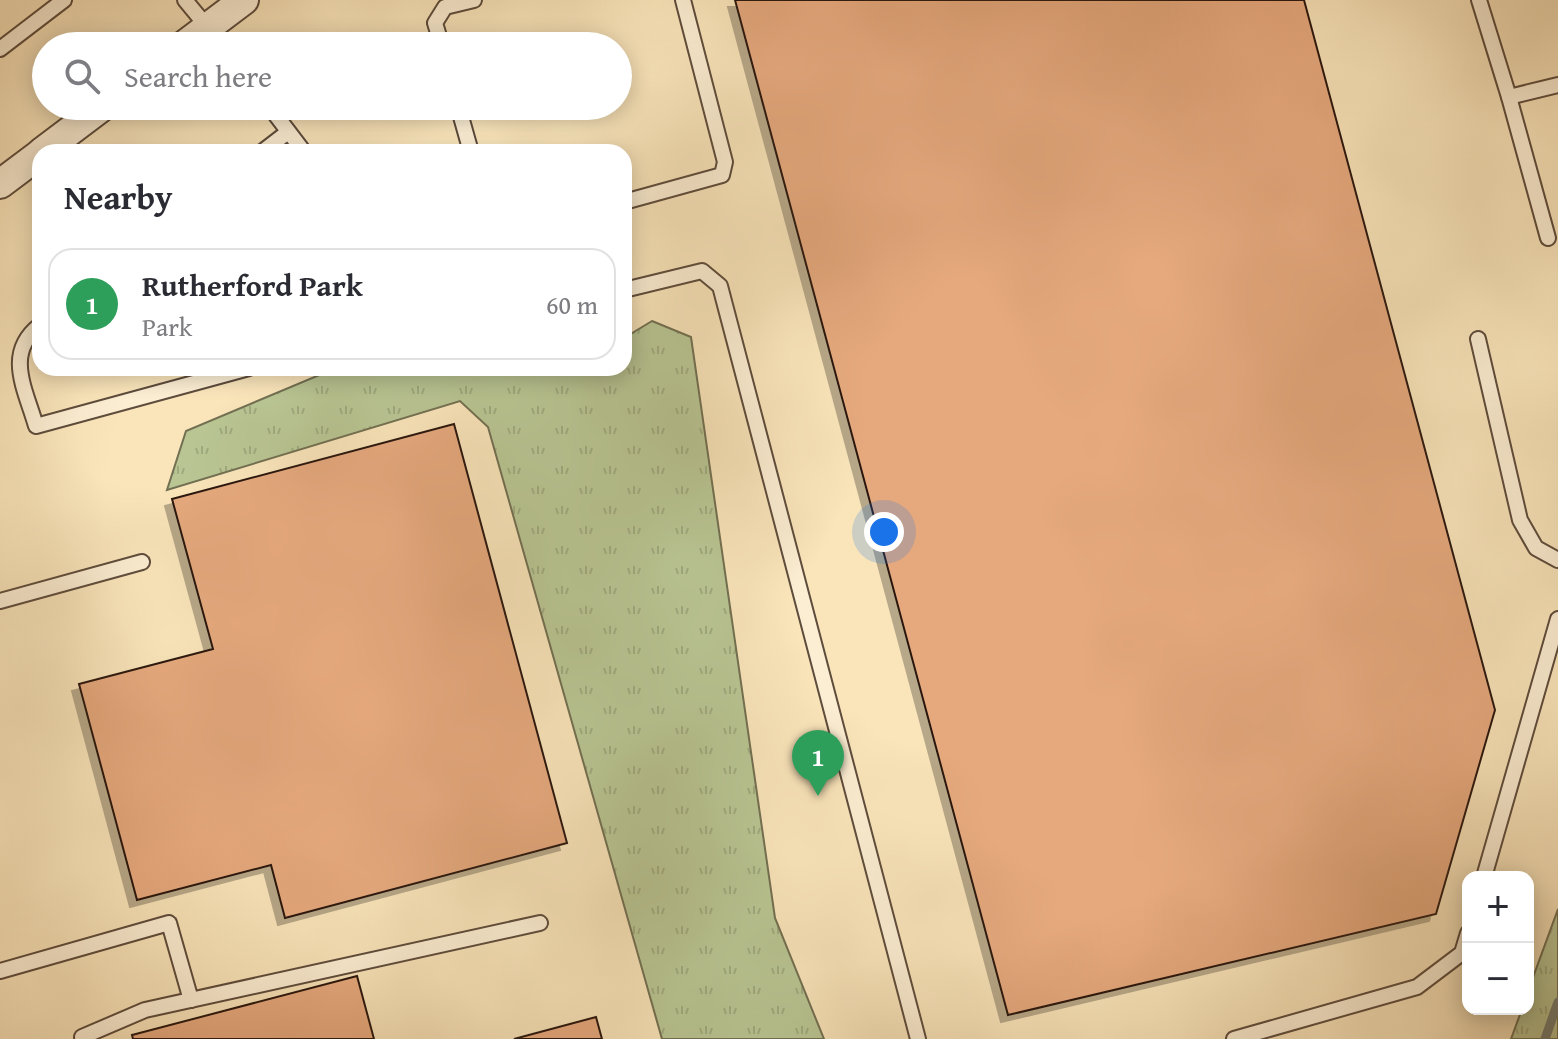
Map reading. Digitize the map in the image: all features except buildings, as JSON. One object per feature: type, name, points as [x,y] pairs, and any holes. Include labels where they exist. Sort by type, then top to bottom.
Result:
[{"type":"street","points":[[219,32],[244,0]]},
{"type":"street","points":[[53,144],[85,120]]},
{"type":"street","points":[[0,184],[32,160]]},
{"type":"lane","points":[[0,49],[64,0]]},
{"type":"lane","points":[[185,0],[213,32]]},
{"type":"lane","points":[[438,32],[435,23],[445,7],[474,0]]},
{"type":"lane","points":[[632,200],[722,175],[725,162],[683,0]]},
{"type":"lane","points":[[1479,0],[1548,238]]},
{"type":"lane","points":[[1509,97],[1558,85]]},
{"type":"lane","points":[[279,120],[298,144]]},
{"type":"lane","points":[[462,120],[469,144]]},
{"type":"lane","points":[[272,144],[288,132]]},
{"type":"lane","points":[[632,288],[702,271],[720,286],[918,1039]]},
{"type":"lane","points":[[32,331],[25,336],[17,362],[36,426],[220,376]]},
{"type":"lane","points":[[1478,339],[1520,520],[1536,548],[1558,560]]},
{"type":"lane","points":[[0,601],[142,562]]},
{"type":"lane","points":[[1486,871],[1558,619]]},
{"type":"lane","points":[[0,971],[169,923],[191,1000]]},
{"type":"lane","points":[[80,1038],[145,1010],[540,923]]},
{"type":"lane","points":[[1234,1039],[1417,987],[1462,953],[1465,943]]},
{"type":"lane","points":[[1292,1024],[1295,1039]]},
{"type":"green space","points":[[652,321],[691,337],[775,918],[824,1039],[662,1039],[488,427],[460,401],[167,490],[186,431],[317,376],[632,376],[632,333]]},
{"type":"green space","points":[[1558,909],[1558,1039],[1511,1039],[1520,1015],[1534,1015],[1534,975]]},
{"type":"waterway","points":[[1545,1039],[1558,1002]]},
{"type":"place","name":"Rutherford Park","points":[[818,796]]}]
